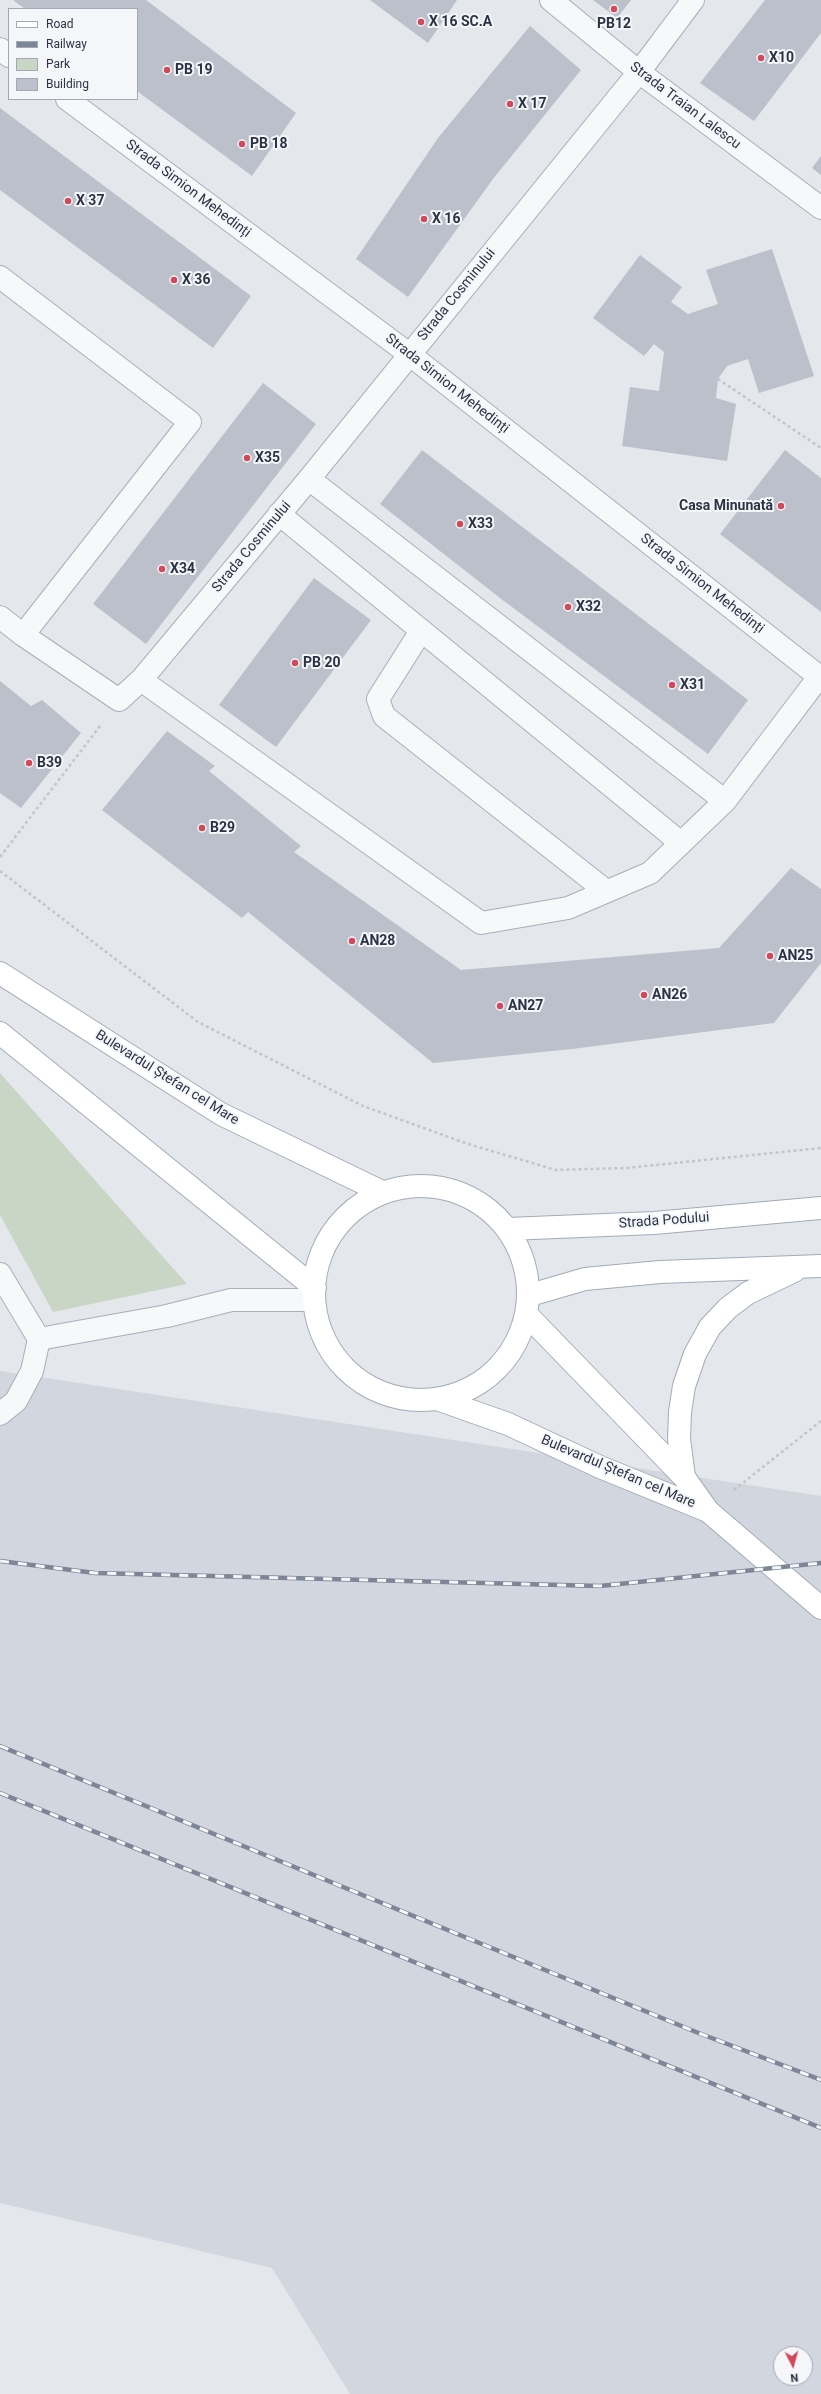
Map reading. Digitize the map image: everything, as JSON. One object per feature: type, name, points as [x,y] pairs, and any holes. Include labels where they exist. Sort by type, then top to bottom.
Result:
[{"type":"main road","name":"Bulevardul Ștefan cel Mare","points":[[0,973],[221,1114],[382,1192]]},
{"type":"main road","points":[[0,1033],[314,1294]]},
{"type":"main road","points":[[416,1186],[450,1189],[481,1204],[508,1229],[524,1262],[530,1295],[529,1317],[508,1356],[482,1382],[437,1398],[402,1398],[368,1387],[341,1365],[321,1335],[314,1294],[316,1266],[330,1235],[352,1209],[382,1192],[416,1186]]},
{"type":"main road","name":"Strada Podului","points":[[508,1229],[654,1223],[821,1208]]},
{"type":"main road","points":[[530,1295],[592,1278],[660,1272],[811,1266]]},
{"type":"main road","points":[[684,1478],[680,1439],[680,1412],[684,1386],[695,1354],[710,1327],[728,1308],[748,1293],[811,1266]]},
{"type":"main road","name":"Bulevardul Ștefan cel Mare","points":[[529,1317],[684,1478],[708,1511]]},
{"type":"main road","name":"Bulevardul Ștefan cel Mare","points":[[437,1398],[508,1424],[600,1467],[708,1511]]},
{"type":"main road","points":[[708,1511],[821,1608]]},
{"type":"street","name":"Strada Traian Lalescu","points":[[551,0],[639,72],[821,208]]},
{"type":"street","name":"Strada Cosminului","points":[[119,700],[141,680],[309,479],[639,72],[693,0]]},
{"type":"street","points":[[0,49],[8,55]]},
{"type":"street","name":"Strada Simion Mehedinți","points":[[68,100],[409,354],[820,678]]},
{"type":"street","points":[[0,276],[190,422],[23,635]]},
{"type":"street","points":[[309,479],[725,801]]},
{"type":"street","points":[[279,514],[681,843]]},
{"type":"street","points":[[0,617],[23,635],[119,700]]},
{"type":"street","points":[[421,631],[378,699],[384,716],[606,891]]},
{"type":"street","points":[[141,680],[481,923],[568,908],[650,873],[725,801],[820,678]]},
{"type":"street","points":[[0,1274],[39,1340],[32,1371],[16,1401],[0,1414]]},
{"type":"street","points":[[39,1340],[167,1316],[231,1300],[314,1294]]},
{"type":"path","points":[[718,379],[821,448]]},
{"type":"path","points":[[0,857],[119,700]]},
{"type":"path","points":[[0,871],[198,1022],[363,1106],[468,1144],[556,1170],[626,1168],[821,1148]]},
{"type":"path","points":[[708,1511],[821,1421]]},
{"type":"shaded area","points":[[0,1371],[821,1496],[821,2394],[350,2394],[272,2268],[0,2203]]},
{"type":"green space","points":[[0,1073],[187,1284],[53,1312],[0,1215]]},
{"type":"building","points":[[13,0],[146,0],[296,113],[252,176],[138,92],[138,8],[24,8]]},
{"type":"building","name":"X 16 SC.A","points":[[370,0],[457,0],[428,43]]},
{"type":"building","name":"PB12","points":[[593,0],[631,0],[617,18]]},
{"type":"building","name":"X10","points":[[765,0],[821,0],[821,33],[754,121],[700,83]]},
{"type":"building","points":[[530,26],[581,70],[493,179],[408,297],[356,259],[438,138]]},
{"type":"building","points":[[0,108],[251,296],[213,348],[0,190]]},
{"type":"building","points":[[821,156],[821,175],[812,168]]},
{"type":"building","points":[[772,249],[814,376],[759,393],[748,359],[727,366],[718,379],[716,398],[736,404],[727,461],[622,446],[630,387],[659,391],[664,352],[654,344],[644,356],[593,318],[640,255],[682,287],[671,302],[688,314],[718,304],[706,270]]},
{"type":"building","points":[[263,383],[316,424],[146,644],[93,604]]},
{"type":"building","points":[[422,450],[748,700],[708,754],[500,598],[380,504]]},
{"type":"building","name":"Casa Minunată","points":[[785,450],[821,478],[821,612],[720,534]]},
{"type":"building","name":"PB 20","points":[[314,578],[371,620],[276,747],[219,705]]},
{"type":"building","name":"B39","points":[[0,681],[31,706],[42,700],[81,733],[21,808],[0,793]]},
{"type":"building","points":[[167,731],[215,766],[209,771],[301,846],[294,852],[461,970],[719,948],[791,868],[821,889],[821,963],[774,1023],[572,1049],[433,1063],[248,912],[242,918],[102,810]]},
{"type":"railway","points":[[0,1561],[95,1573],[600,1586],[821,1563]]},
{"type":"railway","points":[[0,1746],[696,2032],[821,2080]]},
{"type":"railway","points":[[0,1793],[821,2128]]},
{"type":"place","name":"PB12","points":[[614,9]]},
{"type":"place","name":"X 16 SC.A","points":[[421,22]]},
{"type":"place","name":"X10","points":[[761,58]]},
{"type":"place","name":"PB 19","points":[[167,70]]},
{"type":"place","name":"X 17","points":[[510,104]]},
{"type":"place","name":"PB 18","points":[[242,144]]},
{"type":"place","name":"X 37","points":[[68,201]]},
{"type":"place","name":"X 16","points":[[424,219]]},
{"type":"place","name":"X 36","points":[[174,280]]},
{"type":"place","name":"X35","points":[[247,458]]},
{"type":"place","name":"Casa Minunată","points":[[781,506]]},
{"type":"place","name":"X33","points":[[460,524]]},
{"type":"place","name":"X34","points":[[162,569]]},
{"type":"place","name":"X32","points":[[568,607]]},
{"type":"place","name":"PB 20","points":[[295,663]]},
{"type":"place","name":"X31","points":[[672,685]]},
{"type":"place","name":"B39","points":[[29,763]]},
{"type":"place","name":"B29","points":[[202,828]]},
{"type":"place","name":"AN28","points":[[352,941]]},
{"type":"place","name":"AN25","points":[[770,956]]},
{"type":"place","name":"AN26","points":[[644,995]]},
{"type":"place","name":"AN27","points":[[500,1006]]}]
